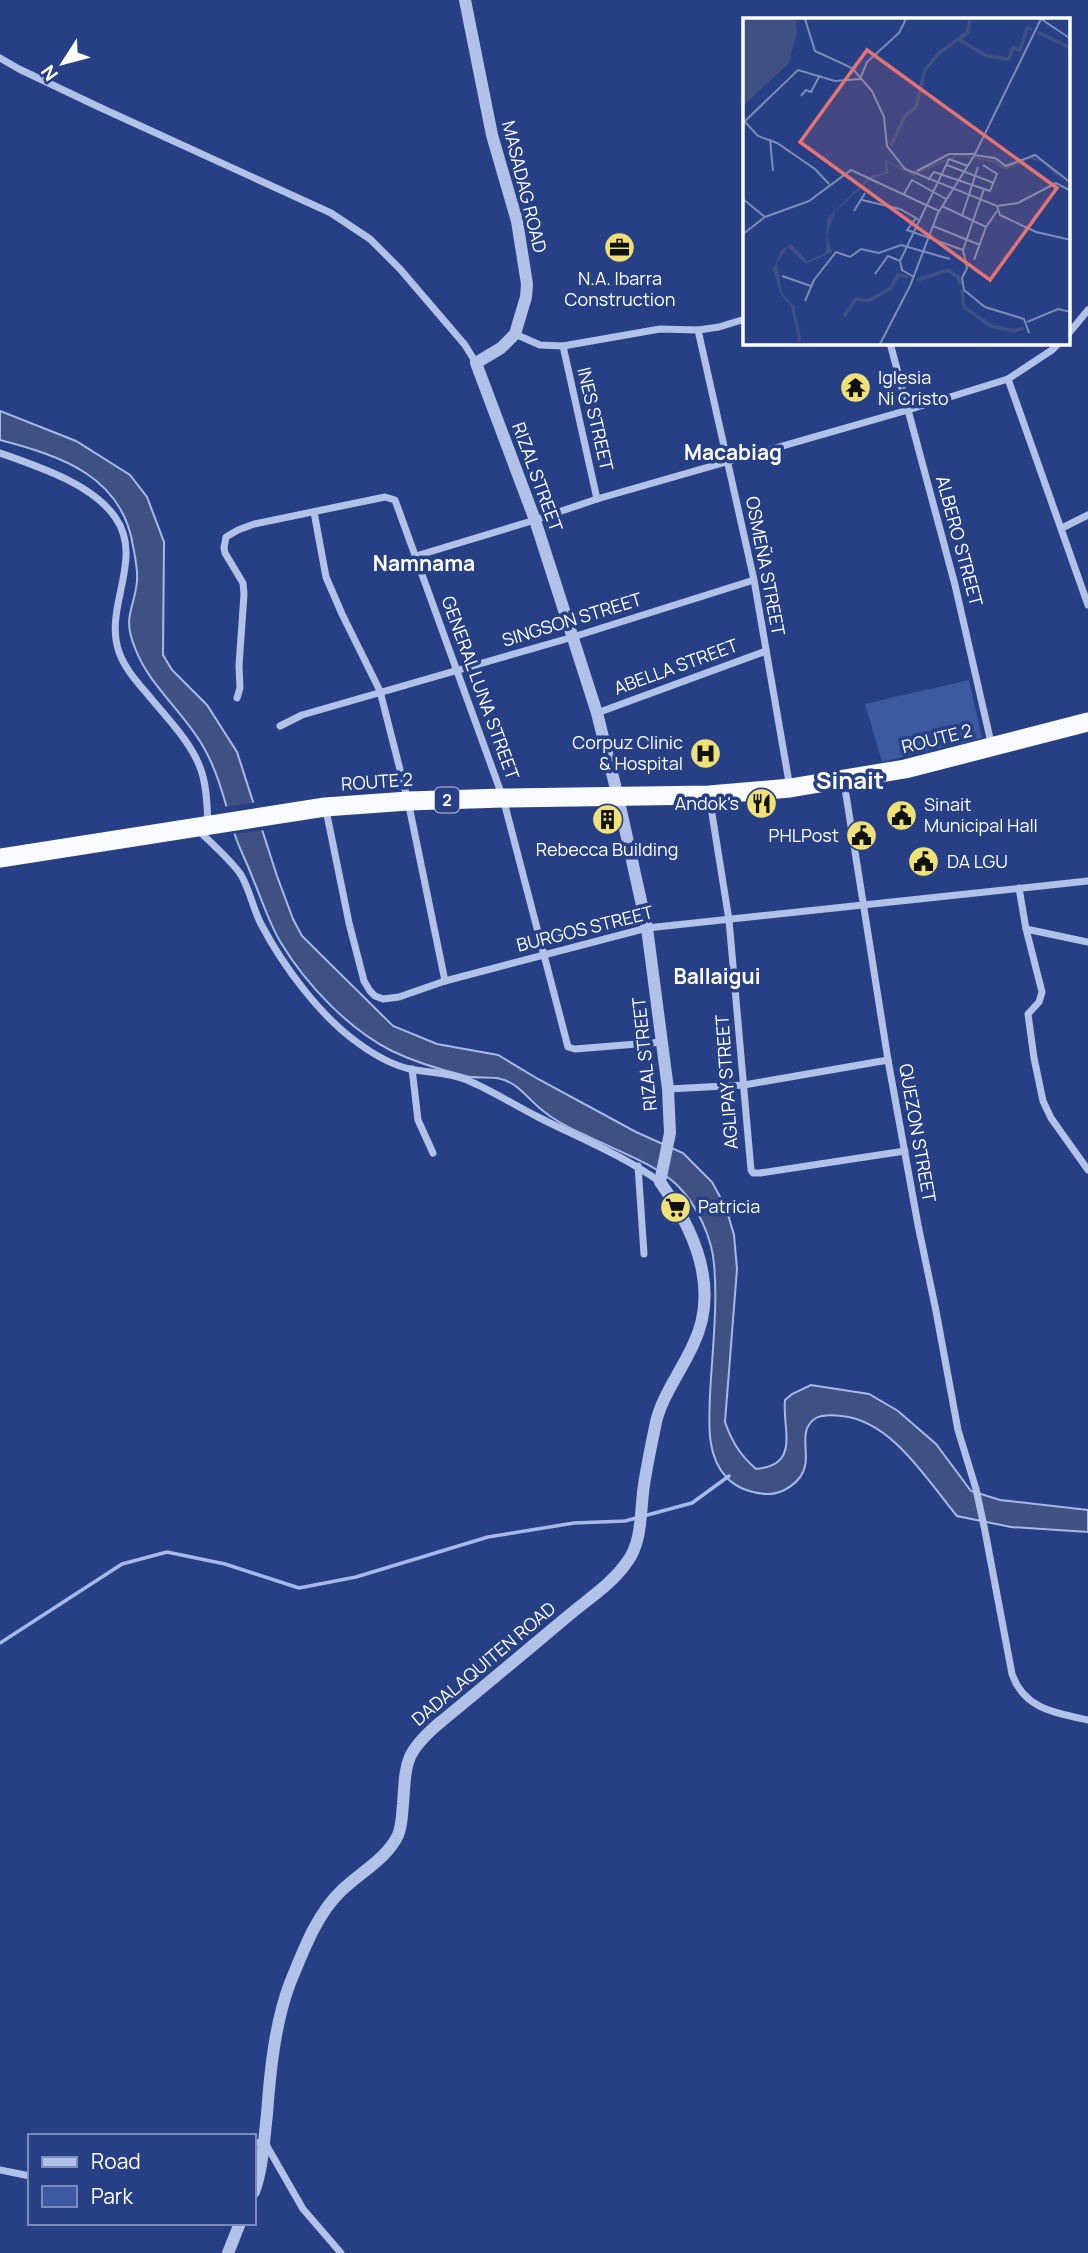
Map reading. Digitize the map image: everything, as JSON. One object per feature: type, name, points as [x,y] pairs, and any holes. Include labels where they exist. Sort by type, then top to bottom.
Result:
[{"type":"highway","name":"ROUTE 2","points":[[0,858],[325,807],[503,798],[709,795],[790,788],[905,769],[1088,722]]},
{"type":"street","name":"MASADAG ROAD","points":[[465,0],[492,135],[517,221],[524,263],[526,297],[515,334]]},
{"type":"street","name":"RIZAL STREET","points":[[0,58],[99,107],[331,212],[370,239],[400,269],[465,345],[477,363],[536,520],[597,713],[618,797],[647,928],[668,1089],[670,1133],[660,1182]]},
{"type":"street","points":[[1070,332],[1088,310]]},
{"type":"street","points":[[477,363],[501,348],[515,334],[540,345],[563,346],[660,329],[698,330],[719,327],[743,319]]},
{"type":"street","name":"OSMEÑA STREET","points":[[698,330],[754,580],[790,788]]},
{"type":"street","name":"ALBERO STREET","points":[[891,345],[955,584],[992,747]]},
{"type":"street","points":[[416,556],[597,499],[1008,379],[1057,345]]},
{"type":"street","name":"INES STREET","points":[[563,346],[597,499]]},
{"type":"street","points":[[1008,379],[1088,605]]},
{"type":"street","points":[[0,453],[46,470],[90,494],[107,507],[117,520],[125,535],[128,555],[118,602],[115,631],[118,650],[132,676],[195,756],[203,777],[206,824],[246,884],[271,942],[332,1022],[360,1045],[396,1065],[446,1073],[469,1081],[638,1166],[660,1182]]},
{"type":"street","name":"GENERAL LUNA STREET","points":[[237,698],[240,688],[244,594],[243,583],[225,553],[226,537],[254,524],[384,497],[392,498],[416,556],[503,798],[569,1048],[662,1042]]},
{"type":"street","points":[[314,512],[326,577],[380,691],[408,801],[445,981]]},
{"type":"street","points":[[1062,528],[1088,514]]},
{"type":"street","name":"SINGSON STREET","points":[[280,726],[302,715],[573,637],[754,580]]},
{"type":"street","name":"ABELLA STREET","points":[[597,713],[766,652]]},
{"type":"street","name":"QUEZON STREET","points":[[844,780],[888,1060],[958,1430],[976,1489],[1016,1685],[1028,1701],[1045,1709],[1088,1720]]},
{"type":"street","name":"AGLIPAY STREET","points":[[709,795],[729,920],[748,1158],[752,1173],[905,1151]]},
{"type":"street","name":"BURGOS STREET","points":[[325,807],[364,981],[375,996],[390,999],[445,981],[647,928],[1088,881]]},
{"type":"street","points":[[1020,888],[1026,929],[1042,988],[1041,999],[1028,1014],[1038,1083],[1051,1118],[1088,1170]]},
{"type":"street","points":[[1026,929],[1088,942]]},
{"type":"street","points":[[668,1089],[744,1085],[888,1060]]},
{"type":"street","points":[[412,1069],[418,1120],[433,1153]]},
{"type":"street","points":[[638,1166],[644,1254]]},
{"type":"street","name":"DADALAQUITEN ROAD","points":[[256,2187],[259,2143],[278,2030],[289,1987],[304,1949],[326,1909],[340,1892],[388,1849],[398,1835],[402,1821],[405,1767],[411,1754],[427,1734],[600,1591],[630,1559],[638,1534],[643,1486],[657,1418],[695,1342],[704,1307],[705,1285],[696,1245],[660,1182]]},
{"type":"street","points":[[259,2143],[303,2209],[341,2253]]},
{"type":"street","points":[[0,2170],[28,2176]]},
{"type":"street","points":[[228,2253],[239,2225]]},
{"type":"green space","points":[[969,680],[982,738],[882,762],[865,704]]},
{"type":"shaded area","points":[[0,411],[76,441],[130,475],[147,497],[164,542],[163,655],[172,670],[207,705],[237,752],[277,876],[302,936],[393,1026],[437,1044],[498,1055],[636,1132],[683,1153],[712,1182],[726,1208],[734,1235],[737,1269],[725,1422],[737,1448],[750,1464],[756,1469],[770,1466],[779,1461],[784,1453],[785,1400],[792,1394],[811,1385],[869,1394],[898,1411],[936,1444],[971,1491],[1000,1500],[1088,1510],[1088,1532],[1011,1527],[957,1516],[921,1470],[892,1440],[860,1420],[842,1416],[816,1418],[807,1428],[803,1472],[796,1482],[785,1490],[772,1494],[755,1492],[740,1487],[727,1478],[715,1460],[709,1428],[715,1313],[713,1254],[707,1233],[691,1203],[669,1178],[635,1158],[558,1122],[507,1081],[470,1077],[401,1055],[360,1031],[329,1004],[281,943],[238,843],[210,759],[196,735],[149,675],[135,648],[129,621],[136,591],[137,568],[127,522],[116,502],[102,486],[66,462],[0,440]]},
{"type":"pier","points":[[257,802],[266,830],[231,834],[223,807]]},
{"type":"waterway","points":[[0,1643],[122,1564],[167,1552],[225,1564],[299,1588],[356,1577],[488,1537],[574,1523],[625,1521],[692,1503],[729,1476]]},
{"type":"place","name":"N.A. Ibarra Construction","points":[[620,248]]},
{"type":"place","name":"Iglesia Ni Cristo","points":[[855,388]]},
{"type":"place","name":"Corpuz Clinic & Hospital","points":[[706,753]]},
{"type":"place","name":"Andok's","points":[[762,804]]},
{"type":"place","name":"Sinait Municipal Hall","points":[[901,815]]},
{"type":"place","name":"Rebecca Building","points":[[607,819]]},
{"type":"place","name":"PHLPost","points":[[862,836]]},
{"type":"place","name":"DA LGU","points":[[924,862]]},
{"type":"place","name":"Patricia","points":[[675,1207]]},
{"type":"district","name":"Macabiag","points":[[733,453]]},
{"type":"district","name":"Namnama","points":[[424,564]]},
{"type":"district","name":"Sinait","points":[[850,781]]},
{"type":"district","name":"Ballaigui","points":[[717,977]]}]
